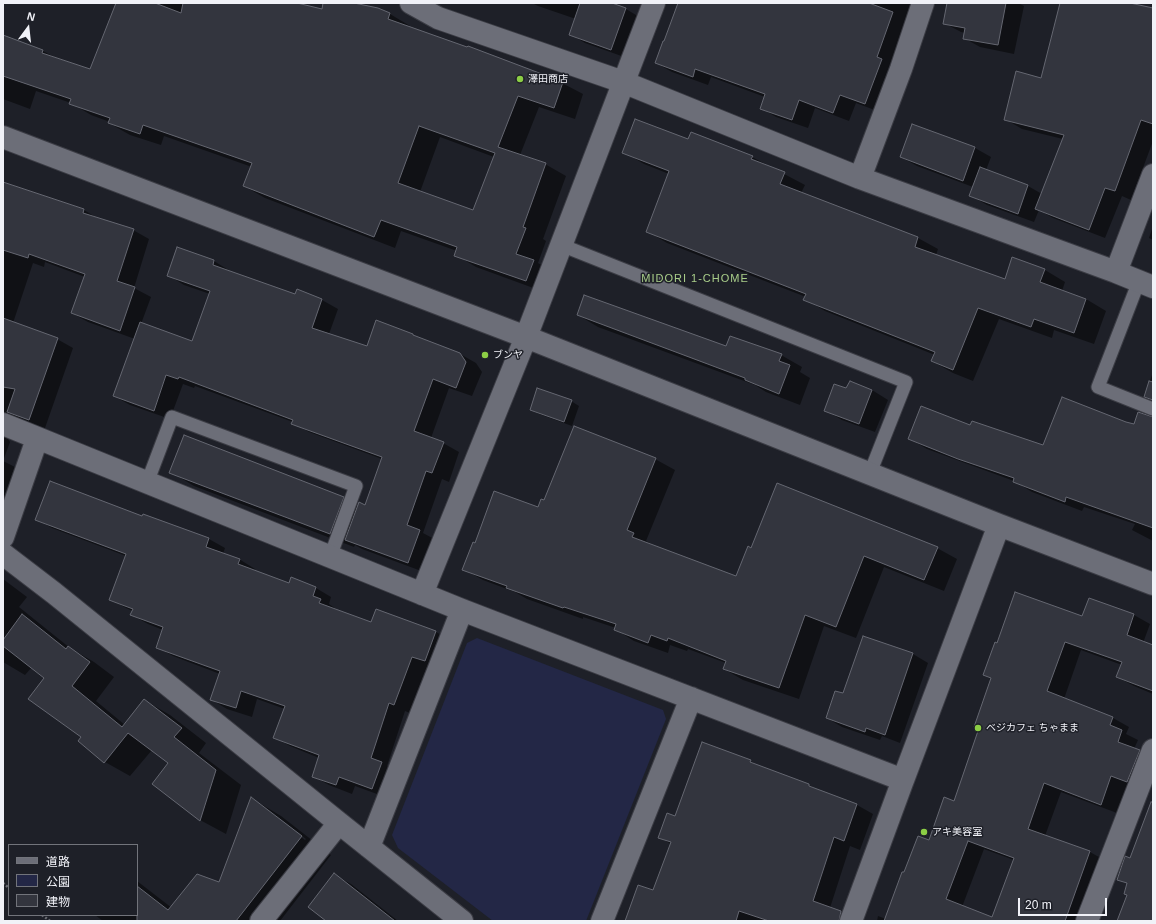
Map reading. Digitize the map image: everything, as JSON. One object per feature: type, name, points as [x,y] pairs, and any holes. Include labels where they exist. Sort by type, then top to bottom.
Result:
[{"type":"street","points":[[411,3],[438,18],[623,82],[860,178],[1146,284]]},
{"type":"street","points":[[422,594],[526,337],[654,3]]},
{"type":"street","points":[[860,178],[901,69],[923,3]]},
{"type":"street","points":[[3,137],[526,337],[999,525],[1153,584]]},
{"type":"street","points":[[1116,272],[1153,175]]},
{"type":"street","points":[[3,424],[462,610],[903,780]]},
{"type":"street","points":[[3,537],[38,439]]},
{"type":"street","points":[[851,921],[999,525]]},
{"type":"street","points":[[3,554],[54,593],[369,848],[462,921]]},
{"type":"street","points":[[369,848],[462,610]]},
{"type":"street","points":[[602,921],[691,698]]},
{"type":"street","points":[[1087,921],[1153,750]]},
{"type":"street","points":[[261,921],[339,823]]},
{"type":"lane","points":[[561,245],[906,382],[870,473]]},
{"type":"lane","points":[[1146,284],[1098,387],[1153,409]]},
{"type":"lane","points":[[147,483],[172,417],[356,486],[330,557]]},
{"type":"green space","points":[[477,638],[663,710],[666,719],[586,921],[493,921],[398,848],[392,835],[467,643]]},
{"type":"building","points":[[116,3],[155,3],[181,13],[183,3],[297,3],[322,9],[323,3],[354,3],[378,8],[390,13],[388,19],[467,47],[468,46],[563,82],[554,108],[518,96],[498,147],[546,163],[523,227],[526,228],[516,254],[534,260],[526,281],[454,256],[457,247],[381,220],[374,237],[243,186],[252,163],[143,125],[140,134],[108,123],[110,118],[69,104],[71,99],[3,76],[3,35],[43,50],[42,53],[90,69]],"holes":[[[419,126],[495,153],[473,210],[398,183]]]},
{"type":"building","points":[[580,3],[612,3],[626,8],[611,50],[569,35]]},
{"type":"building","points":[[678,3],[869,3],[893,12],[877,57],[882,59],[865,104],[840,95],[833,113],[799,100],[792,120],[760,109],[765,94],[695,69],[693,77],[655,63]]},
{"type":"building","points":[[947,3],[1006,3],[998,45],[963,39],[965,28],[943,24]]},
{"type":"building","points":[[1060,3],[1130,3],[1153,8],[1153,124],[1141,120],[1115,191],[1105,188],[1089,230],[1035,209],[1064,135],[1004,120],[1016,71],[1041,78]]},
{"type":"building","points":[[635,119],[688,139],[691,132],[753,156],[751,159],[785,172],[780,184],[918,237],[915,247],[1005,279],[1012,257],[1045,269],[1040,282],[1086,299],[1074,333],[1034,319],[1031,327],[978,308],[953,370],[931,361],[935,352],[803,300],[806,294],[646,232],[669,171],[622,153]]},
{"type":"building","points":[[912,124],[975,147],[963,181],[900,157]]},
{"type":"building","points":[[980,167],[1028,185],[1018,214],[969,196]]},
{"type":"building","points":[[3,182],[84,209],[83,213],[134,229],[117,281],[135,287],[120,331],[71,313],[85,274],[29,254],[28,258],[3,250]]},
{"type":"building","points":[[177,247],[214,260],[213,265],[295,294],[297,289],[322,299],[312,328],[367,346],[376,320],[460,353],[466,362],[456,388],[433,379],[414,431],[444,442],[432,473],[426,471],[407,525],[420,530],[408,563],[345,540],[359,502],[365,505],[382,457],[291,424],[293,420],[179,377],[178,379],[166,375],[154,411],[113,396],[140,322],[192,341],[210,291],[167,276]]},
{"type":"building","points":[[584,295],[726,346],[730,336],[782,354],[779,361],[790,365],[779,394],[745,380],[745,378],[577,315]]},
{"type":"building","points":[[3,318],[58,338],[29,420],[7,412],[15,389],[3,387]]},
{"type":"building","points":[[850,381],[872,390],[859,424],[824,411],[834,384],[846,388]]},
{"type":"building","points":[[1149,381],[1153,382],[1153,400],[1144,397]]},
{"type":"building","points":[[537,388],[572,400],[564,422],[530,410]]},
{"type":"building","points":[[1062,397],[1134,424],[1138,412],[1153,417],[1153,528],[1066,497],[1065,502],[1013,482],[1014,478],[958,459],[908,439],[921,406],[970,425],[972,421],[1043,445]]},
{"type":"building","points":[[574,426],[656,458],[627,530],[634,533],[632,537],[736,576],[748,546],[751,548],[777,483],[938,547],[924,580],[864,556],[836,627],[805,615],[779,688],[723,669],[726,661],[668,638],[667,641],[651,635],[648,643],[614,630],[616,624],[564,607],[563,608],[506,588],[507,586],[462,570],[473,542],[475,543],[494,491],[538,507],[541,499],[544,500]]},
{"type":"building","points":[[184,435],[344,497],[330,534],[169,473]]},
{"type":"building","points":[[50,481],[142,516],[143,514],[209,538],[206,547],[240,559],[238,564],[289,583],[291,577],[316,587],[313,596],[321,599],[319,603],[371,622],[376,609],[436,631],[425,661],[412,657],[394,705],[389,703],[371,758],[382,762],[372,789],[339,777],[336,785],[312,777],[319,755],[273,738],[285,706],[241,691],[236,708],[210,700],[220,671],[156,648],[163,627],[130,615],[133,609],[109,600],[126,554],[35,520]]},
{"type":"building","points":[[1015,592],[1082,616],[1089,598],[1134,614],[1127,635],[1153,645],[1153,691],[1116,677],[1122,662],[1065,642],[1047,691],[1113,717],[1110,725],[1122,730],[1118,742],[1140,750],[1127,782],[1111,776],[1101,805],[1044,783],[1028,829],[1090,851],[1065,921],[884,921],[902,872],[904,872],[918,836],[929,840],[944,797],[954,801],[979,728],[974,727],[991,678],[983,675],[995,642],[997,643]],"holes":[[[968,841],[1014,858],[992,917],[946,899]]]},
{"type":"building","points":[[22,614],[66,649],[68,646],[90,662],[72,686],[122,727],[144,699],[182,728],[174,737],[216,770],[200,821],[152,784],[168,763],[128,733],[104,763],[78,741],[81,737],[28,699],[44,678],[3,646],[3,640]]},
{"type":"building","points":[[863,636],[913,653],[885,735],[866,728],[865,732],[826,718],[835,691],[843,693]]},
{"type":"building","points":[[702,742],[751,760],[750,762],[857,804],[844,841],[834,837],[813,901],[841,911],[839,921],[769,921],[739,911],[736,921],[625,921],[638,885],[653,890],[671,842],[658,838],[667,813],[675,816]]},
{"type":"building","points":[[251,797],[302,836],[236,921],[137,921],[138,887],[168,910],[197,874],[219,882]]},
{"type":"building","points":[[1151,802],[1153,802],[1153,921],[1117,921],[1127,895],[1124,894],[1127,883],[1117,880],[1125,856],[1130,858]]},
{"type":"building","points":[[334,873],[395,921],[326,921],[308,907]]},
{"type":"place","name":"澤田商店","points":[[520,79]]},
{"type":"place","name":"ブンヤ","points":[[485,355]]},
{"type":"place","name":"ベジカフェ ちゃまま","points":[[978,728]]},
{"type":"place","name":"アキ美容室","points":[[924,832]]},
{"type":"district","name":"MIDORI 1-CHOME","points":[[695,279]]}]
